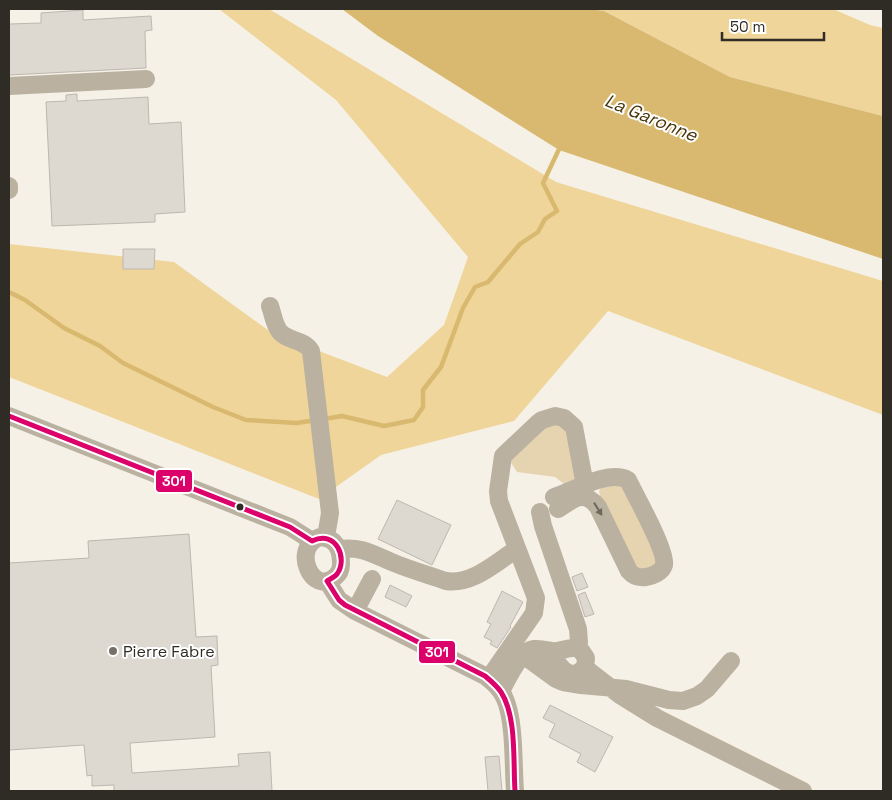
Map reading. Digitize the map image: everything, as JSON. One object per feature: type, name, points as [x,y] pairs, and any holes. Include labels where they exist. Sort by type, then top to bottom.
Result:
[{"type":"street","points":[[9,86],[146,79]]},
{"type":"street","points":[[270,306],[279,331],[283,335],[306,345],[311,351],[330,513],[326,542],[341,564],[340,570],[333,579],[327,581],[316,579],[308,571],[306,553],[307,548],[326,542]]},
{"type":"street","points":[[9,416],[326,542],[367,550],[395,564],[446,580],[455,582],[472,578],[518,549]]},
{"type":"street","points":[[495,685],[536,608],[536,598],[499,500],[501,464],[504,456],[538,423],[548,418],[561,416],[572,424],[576,433],[585,485]]},
{"type":"street","points":[[618,476],[628,480],[662,550],[664,563],[660,571],[642,578],[632,574],[598,507],[591,499],[582,496],[551,509],[585,485],[618,476]]},
{"type":"street","points":[[551,509],[549,542],[578,629],[579,642],[576,648]]},
{"type":"street","points":[[355,611],[372,579]]},
{"type":"street","points":[[327,581],[339,600],[355,611],[495,685],[506,701],[510,723],[515,791]]},
{"type":"street","points":[[495,685],[523,655],[532,649],[547,651],[576,648],[584,653],[586,658],[585,668]]},
{"type":"street","points":[[547,651],[566,673],[576,674],[585,668]]},
{"type":"street","points":[[523,655],[562,682],[581,686],[626,689],[669,700],[683,701],[697,696],[707,689],[731,662]]},
{"type":"street","points":[[585,668],[610,688],[657,718],[803,791]]},
{"type":"shaded area","points":[[219,9],[269,9],[556,182],[883,281],[883,415],[608,311],[514,421],[381,455],[319,499],[9,377],[9,244],[174,262],[272,333],[387,377],[444,325],[468,257],[336,100]]},
{"type":"shaded area","points":[[590,9],[833,9],[870,25],[883,28],[883,116],[730,77],[604,11]]},
{"type":"shaded area","points":[[559,424],[566,427],[578,478],[564,484],[555,477],[517,472],[510,461],[541,428]]},
{"type":"shaded area","points":[[603,485],[625,486],[659,563],[640,573],[602,504],[599,491]]},
{"type":"water","name":"La Garonne","points":[[342,9],[590,9],[604,11],[730,77],[883,116],[883,259],[559,150],[378,36]]},
{"type":"building","points":[[83,10],[83,20],[151,16],[152,30],[145,31],[146,68],[9,75],[9,24],[41,23],[41,13]]},
{"type":"building","points":[[77,94],[77,101],[148,97],[149,124],[181,122],[185,212],[155,214],[155,222],[52,226],[46,102],[66,101],[66,95]]},
{"type":"building","points":[[123,249],[155,249],[154,269],[123,269]]},
{"type":"building","points":[[397,500],[451,525],[432,565],[378,539]]},
{"type":"building","name":"Pierre Fabre","points":[[189,534],[196,637],[217,636],[218,665],[211,666],[215,737],[130,743],[132,773],[239,766],[238,754],[270,752],[272,791],[114,791],[114,785],[92,786],[92,775],[87,776],[84,745],[9,750],[9,563],[89,558],[88,541]]},
{"type":"building","points":[[582,573],[588,587],[577,591],[572,577]]},
{"type":"building","points":[[390,585],[412,596],[406,607],[385,597]]},
{"type":"building","points":[[502,591],[523,602],[511,627],[497,648],[490,644],[492,641],[484,637],[491,624],[487,622]]},
{"type":"building","points":[[585,592],[594,614],[585,617],[578,595]]},
{"type":"building","points":[[550,705],[613,737],[595,772],[577,762],[581,754],[549,737],[555,724],[543,718]]},
{"type":"building","points":[[499,756],[502,791],[488,791],[485,757]]},
{"type":"waterway","points":[[324,419],[342,416],[384,426],[414,420],[423,407],[423,390],[441,367],[463,308],[475,287],[488,282],[520,244],[538,232],[545,219],[557,211],[543,183],[561,145]]},
{"type":"waterway","points":[[9,292],[25,300],[64,328],[100,346],[123,363],[213,407],[246,420],[297,423],[316,420]]},
{"type":"transit line","name":"301","points":[[9,416],[290,527],[312,541],[321,538],[334,542],[341,554],[340,568],[336,575],[327,581],[339,600],[345,605],[485,676],[499,690],[510,714],[515,791]]},
{"type":"place","name":"Pierre Fabre","points":[[113,651]]}]
